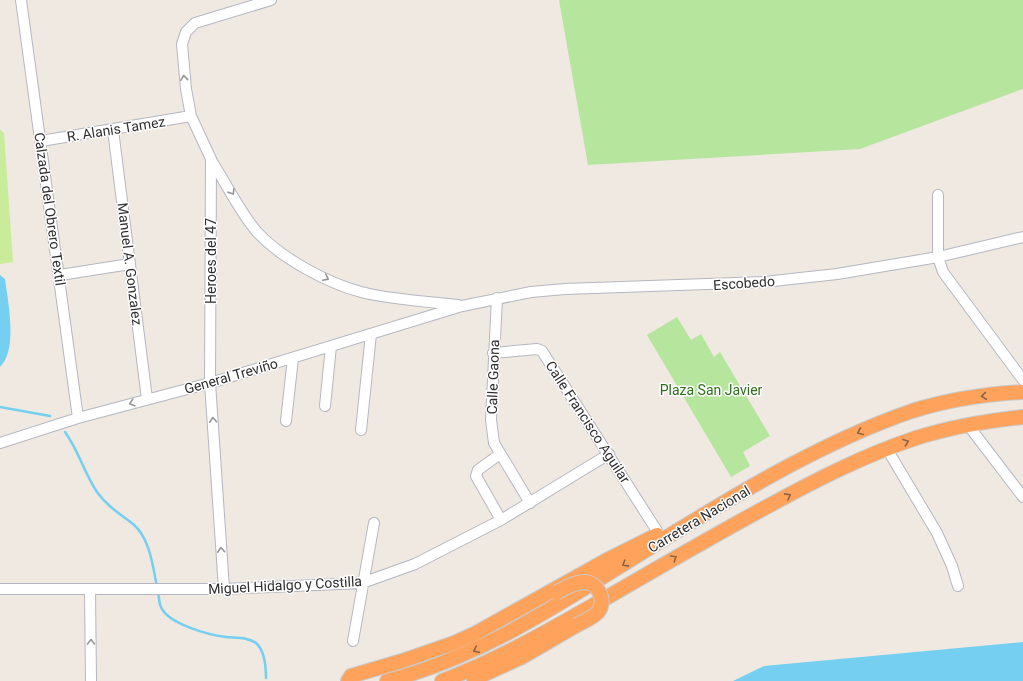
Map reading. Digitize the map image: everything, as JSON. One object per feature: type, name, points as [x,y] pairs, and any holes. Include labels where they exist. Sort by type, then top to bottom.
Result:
[{"type":"highway","name":"Carretera Nacional","points":[[387,681],[443,664],[500,638],[541,616],[675,532],[799,461],[884,422],[941,403],[988,395],[1023,392]]},
{"type":"highway","name":"Carretera Nacional","points":[[442,681],[479,667],[527,644],[686,550],[846,465],[887,448],[939,431],[1023,417]]},
{"type":"highway","points":[[348,681],[351,676],[424,654],[476,633],[607,560],[659,534],[675,532]]},
{"type":"highway","points":[[348,681],[410,664],[465,644],[516,618],[573,584],[584,582],[593,585],[601,596],[602,603],[598,611],[577,625],[522,658],[468,681]]},
{"type":"street","name":"Calzada del Obrero Textil","points":[[21,0],[60,275],[78,418]]},
{"type":"street","name":"Heroes del 47","points":[[224,589],[210,383],[211,159],[191,116],[186,88],[182,44],[186,32],[195,23],[271,0]]},
{"type":"street","name":"R. Alanis Tamez","points":[[41,141],[191,116]]},
{"type":"street","name":"Manuel A. Gonzalez","points":[[113,130],[147,398]]},
{"type":"street","points":[[211,159],[256,230],[272,246],[301,266],[343,286],[361,292],[462,306]]},
{"type":"street","points":[[938,195],[938,257],[940,265],[946,277],[1023,380]]},
{"type":"street","name":"Escobedo","points":[[462,306],[531,292],[566,289],[764,282],[837,274],[938,257],[1023,237]]},
{"type":"street","points":[[60,275],[130,264]]},
{"type":"street","name":"Calle Gaona","points":[[497,298],[493,354],[491,420],[494,443],[530,503]]},
{"type":"street","name":"General Treviño","points":[[0,443],[147,398],[210,383],[462,306]]},
{"type":"street","points":[[361,430],[371,334]]},
{"type":"street","points":[[325,406],[331,346]]},
{"type":"street","name":"Calle Francisco Aguilar","points":[[493,354],[537,349],[542,351],[659,534]]},
{"type":"street","points":[[286,421],[293,358]]},
{"type":"street","points":[[968,425],[1023,497]]},
{"type":"street","points":[[887,448],[937,533],[952,566],[958,586]]},
{"type":"street","points":[[500,454],[478,470],[476,476],[501,520]]},
{"type":"street","name":"Miguel Hidalgo y Costilla","points":[[0,589],[224,589],[362,583],[415,564],[501,520],[609,454]]},
{"type":"street","points":[[353,641],[362,583],[374,523]]},
{"type":"street","points":[[90,590],[91,681]]},
{"type":"green space","points":[[559,0],[1023,0],[1023,89],[860,149],[588,165]]},
{"type":"green space","points":[[0,130],[4,133],[13,262],[0,264]]},
{"type":"green space","name":"Plaza San Javier","points":[[677,317],[691,340],[701,334],[714,357],[720,352],[770,436],[743,452],[750,466],[731,477],[647,335]]},
{"type":"water","points":[[0,275],[5,279],[10,338],[6,359],[0,367]]},
{"type":"water","points":[[1023,642],[1023,681],[733,681],[764,666]]},
{"type":"waterway","points":[[0,407],[50,416]]},
{"type":"waterway","points":[[65,432],[97,492],[109,506],[139,530],[150,553],[157,587]]},
{"type":"waterway","points":[[158,592],[160,605],[165,613],[172,619],[190,628],[210,634],[246,639],[256,643],[263,655],[266,678]]}]
